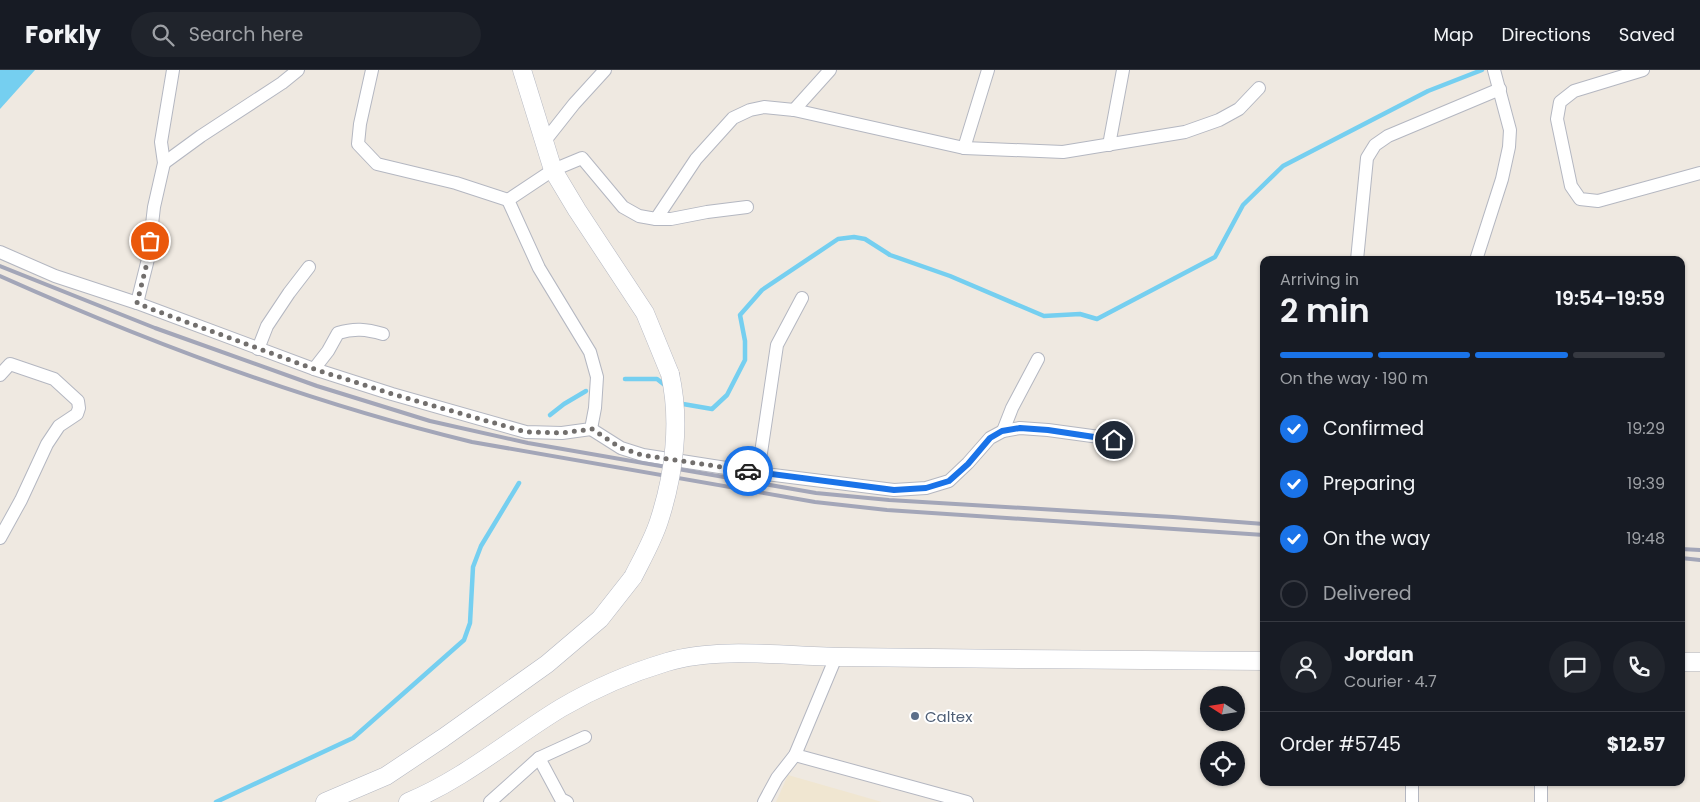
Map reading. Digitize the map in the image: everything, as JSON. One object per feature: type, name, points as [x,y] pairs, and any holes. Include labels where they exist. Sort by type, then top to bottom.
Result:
[{"type":"street","points":[[137,303],[148,259],[154,207],[164,163],[161,142],[172,70]]},
{"type":"street","points":[[164,163],[201,136],[282,83],[298,70]]},
{"type":"street","points":[[372,70],[360,124],[358,144],[377,164],[456,183],[508,200],[539,268],[590,352],[597,377],[592,429]]},
{"type":"street","points":[[325,802],[386,776],[547,664],[600,619],[633,577],[659,523],[671,474],[676,428],[674,391],[670,374],[645,313],[576,210],[553,170],[522,70]]},
{"type":"street","points":[[544,142],[574,104],[605,70]]},
{"type":"street","points":[[794,110],[830,70]]},
{"type":"street","points":[[964,148],[988,70]]},
{"type":"street","points":[[1108,145],[1123,70]]},
{"type":"street","points":[[1643,70],[1574,91],[1560,102],[1557,120],[1572,186],[1580,199],[1598,201],[1700,173]]},
{"type":"street","points":[[1477,256],[1502,179],[1509,147],[1510,130],[1495,72]]},
{"type":"street","points":[[656,219],[696,159],[733,118],[750,110],[764,107],[794,110],[964,148],[1064,152],[1185,132],[1219,120],[1239,109],[1259,88]]},
{"type":"street","points":[[1357,256],[1367,158],[1375,145],[1388,136],[1500,89]]},
{"type":"street","points":[[508,200],[553,170],[582,158],[623,207],[639,216],[671,219],[748,207]]},
{"type":"street","points":[[0,252],[56,276],[137,303],[314,369],[392,394],[526,432],[562,433],[592,429],[621,448],[642,455],[758,473],[894,490],[926,488],[949,481],[968,464],[990,438],[1002,431],[1020,428],[1048,430],[1114,440]]},
{"type":"street","points":[[258,349],[267,326],[289,292],[310,268]]},
{"type":"street","points":[[758,473],[777,345],[802,298]]},
{"type":"street","points":[[314,369],[328,351],[338,333],[352,329],[366,329],[383,334]]},
{"type":"street","points":[[1002,431],[1038,359]]},
{"type":"street","points":[[0,375],[10,364],[54,379],[78,401],[80,408],[77,414],[59,426],[46,444],[21,500],[0,538]]},
{"type":"street","points":[[408,802],[426,797],[560,709],[599,686],[662,663],[709,654],[1260,662]]},
{"type":"street","points":[[764,802],[777,778],[795,755],[836,657]]},
{"type":"street","points":[[1685,662],[1700,662]]},
{"type":"street","points":[[490,802],[539,758],[586,737]]},
{"type":"street","points":[[795,755],[967,802]]},
{"type":"street","points":[[539,758],[561,799],[567,802]]},
{"type":"street","points":[[1412,786],[1412,802]]},
{"type":"street","points":[[1541,786],[1541,802]]},
{"type":"shaded area","points":[[788,775],[882,802],[776,802]]},
{"type":"water","points":[[0,70],[35,70],[0,109]]},
{"type":"waterway","points":[[680,401],[683,404],[712,409],[727,395],[745,360],[745,341],[740,315],[762,290],[838,239],[854,237],[865,239],[890,255],[950,276],[1044,316],[1080,314],[1097,319],[1215,257],[1243,205],[1283,166],[1428,91],[1482,70]]},
{"type":"waterway","points":[[625,379],[657,379],[666,386]]},
{"type":"waterway","points":[[550,415],[586,391]]},
{"type":"waterway","points":[[216,802],[353,738],[464,640],[470,623],[473,567],[481,546],[519,483]]},
{"type":"railway","points":[[0,266],[155,328],[317,386],[430,421],[528,443],[816,493],[889,500],[1260,524]]},
{"type":"railway","points":[[0,276],[115,325],[232,370],[351,409],[472,442],[815,502],[887,510],[1260,535]]},
{"type":"railway","points":[[1685,549],[1700,550]]},
{"type":"railway","points":[[1685,558],[1700,560]]},
{"type":"way so far","points":[[150,241],[148,259],[137,303],[154,310],[314,369],[392,394],[526,432],[562,433],[592,429],[621,448],[642,455],[748,471]]},
{"type":"place","name":"Caltex","points":[[915,716]]},
{"type":"route","points":[[748,471],[894,490],[926,488],[949,481],[968,464],[990,438],[1002,431],[1020,428],[1048,430],[1114,440]]}]
